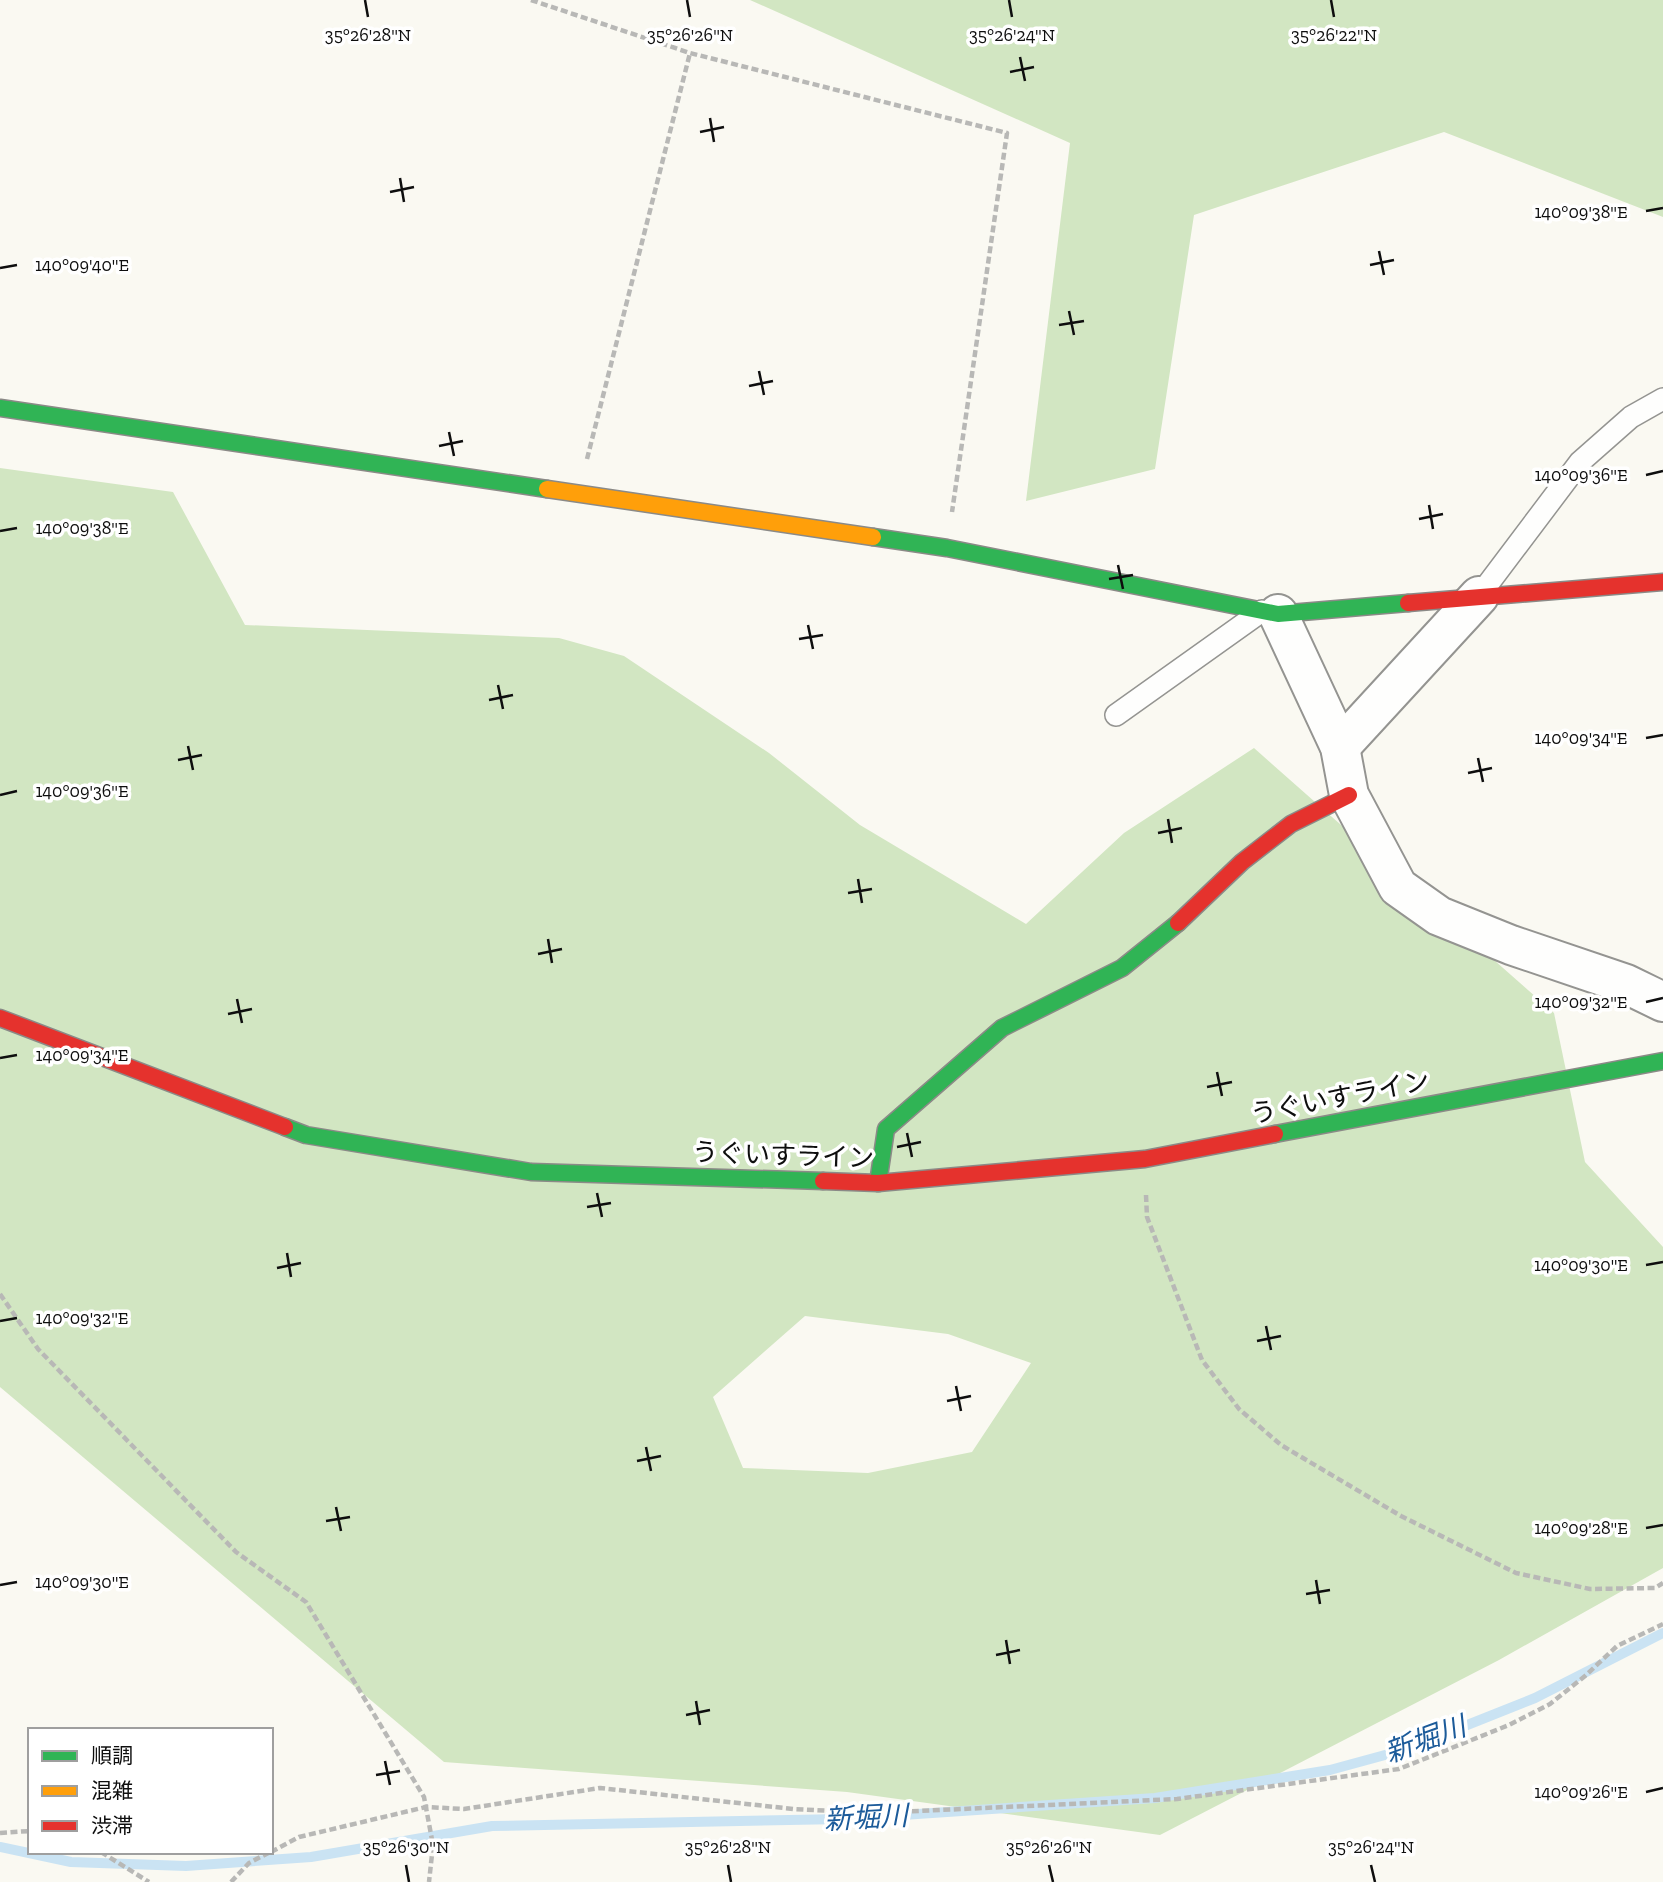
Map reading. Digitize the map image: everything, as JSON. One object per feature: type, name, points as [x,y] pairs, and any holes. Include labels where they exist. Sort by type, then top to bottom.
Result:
[{"type":"street","points":[[0,408],[947,548],[1270,612],[1663,582]]},
{"type":"street","points":[[1340,747],[1479,596]]},
{"type":"street","points":[[1270,612],[1340,747],[1349,795],[1398,887],[1439,916],[1511,945],[1626,984],[1663,1002]]},
{"type":"street","points":[[878,1183],[886,1129],[1002,1028],[1122,968],[1175,926],[1242,862],[1291,824],[1349,795]]},
{"type":"street","name":"うぐいすライン","points":[[0,1018],[306,1135],[531,1172],[878,1183],[1145,1159],[1663,1061]]},
{"type":"lane","points":[[1479,596],[1580,462],[1632,417],[1663,399]]},
{"type":"lane","points":[[1116,715],[1270,612]]},
{"type":"path","points":[[531,0],[690,53],[1007,132],[947,548]]},
{"type":"path","points":[[579,494],[690,53]]},
{"type":"path","points":[[1145,1159],[1147,1217],[1202,1360],[1239,1409],[1282,1445],[1401,1516],[1516,1573],[1590,1589],[1655,1588],[1663,1583]]},
{"type":"path","points":[[0,1294],[38,1349],[236,1552],[306,1602],[424,1797],[433,1846],[429,1882]]},
{"type":"path","points":[[273,1851],[299,1837],[426,1807],[464,1809],[600,1788],[793,1809],[876,1813],[1177,1799],[1399,1769],[1509,1726],[1550,1704],[1586,1676],[1617,1646],[1663,1624]]},
{"type":"path","points":[[0,1833],[28,1831]]},
{"type":"path","points":[[104,1854],[149,1882]]},
{"type":"path","points":[[231,1882],[249,1863],[267,1854]]},
{"type":"green space","points":[[750,0],[1663,0],[1663,217],[1444,132],[1194,215],[1155,469],[1026,501],[1070,143]]},
{"type":"green space","points":[[0,468],[173,492],[245,625],[559,638],[624,656],[769,753],[860,825],[1026,924],[1124,833],[1254,748],[1554,1013],[1585,1162],[1663,1247],[1663,1568],[1499,1660],[1160,1835],[847,1792],[444,1762],[0,1387]],"holes":[[[805,1316],[948,1334],[1031,1363],[972,1452],[868,1473],[743,1468],[713,1397]]]},
{"type":"waterway","name":"新堀川","points":[[33,1854],[71,1862],[186,1866],[311,1857],[492,1826],[843,1819],[1155,1798],[1330,1770],[1407,1749],[1535,1698],[1663,1633]]},
{"type":"waterway","name":"新堀川","points":[[0,1847],[28,1853]]},
{"type":"traffic: fast","points":[[0,408],[547,489]]},
{"type":"traffic: fast","points":[[873,537],[947,548],[1278,614],[1408,603]]},
{"type":"traffic: fast","points":[[878,1183],[886,1129],[1002,1028],[1122,968],[1178,923]]},
{"type":"traffic: fast","points":[[1275,1134],[1663,1061]]},
{"type":"traffic: fast","points":[[285,1127],[306,1135],[531,1172],[823,1181]]},
{"type":"traffic: slow","points":[[547,489],[873,537]]},
{"type":"traffic: jam","points":[[1408,603],[1663,582]]},
{"type":"traffic: jam","points":[[1178,923],[1242,862],[1291,824],[1349,795]]},
{"type":"traffic: jam","points":[[0,1018],[285,1127]]},
{"type":"traffic: jam","points":[[823,1181],[878,1183],[1145,1159],[1275,1134]]}]
